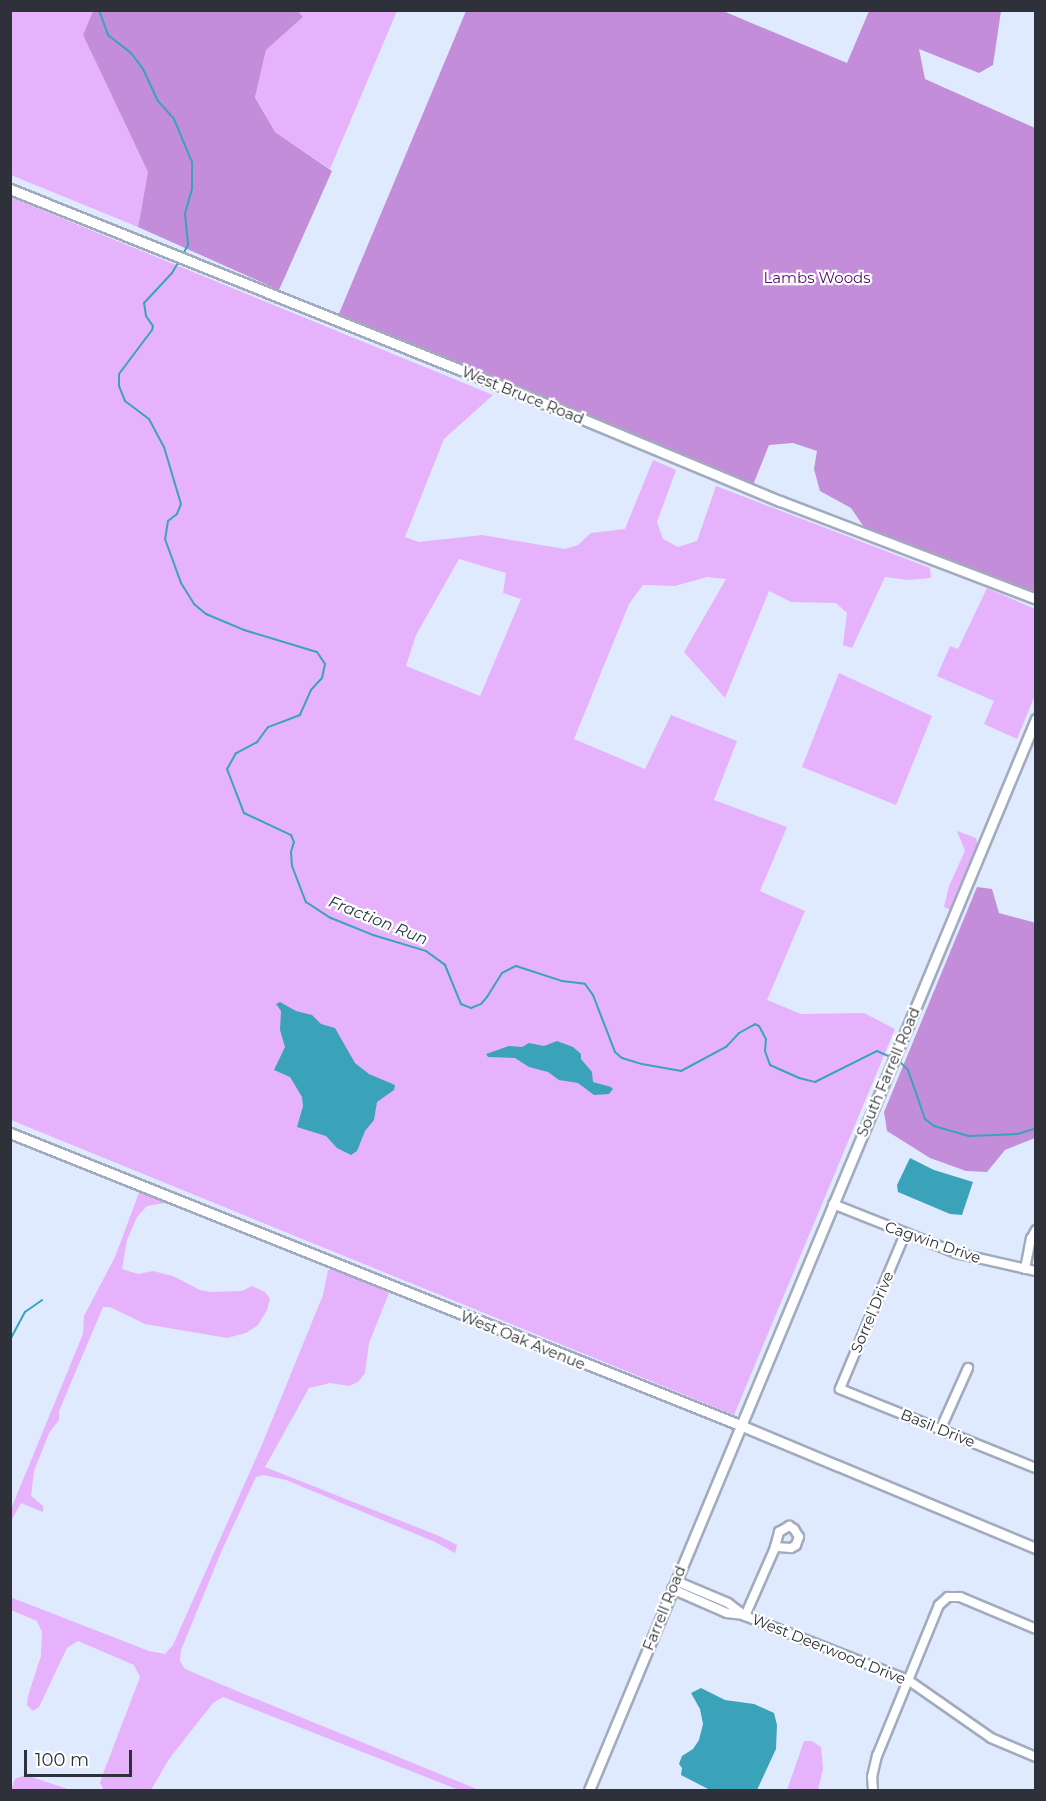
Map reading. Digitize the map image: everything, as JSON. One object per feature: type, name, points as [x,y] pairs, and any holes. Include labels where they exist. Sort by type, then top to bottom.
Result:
[{"type":"street","name":"West Bruce Road","points":[[10,189],[780,501],[1035,599]]},
{"type":"street","name":"South Farrell Road","points":[[740,1425],[1035,719]]},
{"type":"street","name":"West Oak Avenue","points":[[10,1133],[740,1425],[1035,1548]]},
{"type":"street","name":"Cagwin Drive","points":[[833,1204],[904,1234],[957,1253],[1035,1271]]},
{"type":"street","points":[[1025,1269],[1035,1230]]},
{"type":"street","name":"Sorrel Drive","points":[[840,1389],[904,1234]]},
{"type":"street","points":[[941,1428],[968,1368]]},
{"type":"street","name":"Basil Drive","points":[[840,1389],[1035,1468]]},
{"type":"street","name":"Farrell Road","points":[[589,1791],[740,1425]]},
{"type":"street","points":[[745,1616],[775,1547]]},
{"type":"street","name":"West Deerwood Drive","points":[[674,1585],[727,1613],[745,1616],[908,1680],[991,1738],[1035,1757]]},
{"type":"street","points":[[873,1791],[872,1777],[877,1756],[939,1605],[948,1597],[960,1597],[1035,1629]]},
{"type":"shaded area","points":[[11,11],[93,11],[83,35],[148,172],[138,227],[11,175]]},
{"type":"shaded area","points":[[298,11],[397,11],[330,169],[275,132],[255,96],[266,50],[303,17]]},
{"type":"shaded area","points":[[10,197],[493,395],[444,439],[405,537],[419,542],[482,535],[565,549],[578,545],[591,533],[625,529],[653,460],[676,470],[657,522],[663,539],[678,547],[697,541],[716,486],[930,568],[931,578],[908,580],[885,577],[852,648],[843,645],[847,613],[836,603],[791,602],[769,591],[725,698],[684,652],[726,579],[707,577],[675,586],[643,585],[629,604],[574,739],[645,769],[671,715],[737,741],[714,800],[787,827],[760,891],[805,911],[767,1000],[801,1014],[864,1013],[895,1029],[734,1415],[11,1120]],"holes":[[[459,559],[506,573],[503,593],[521,599],[480,696],[406,666],[416,635]]]},
{"type":"shaded area","points":[[987,588],[1035,609],[1035,695],[1017,739],[984,724],[994,701],[937,676],[950,646],[958,649]]},
{"type":"shaded area","points":[[839,673],[932,716],[896,805],[802,767]]},
{"type":"shaded area","points":[[957,831],[976,838],[978,846],[951,910],[944,907],[949,886],[965,851]]},
{"type":"shaded area","points":[[140,1190],[162,1199],[165,1203],[147,1206],[137,1217],[127,1240],[122,1269],[138,1274],[153,1271],[173,1276],[200,1290],[211,1292],[242,1291],[252,1286],[265,1292],[270,1299],[267,1310],[258,1325],[246,1333],[227,1338],[145,1324],[110,1307],[103,1307],[59,1411],[59,1420],[49,1433],[34,1471],[31,1496],[43,1506],[43,1512],[21,1503],[11,1521],[11,1509],[83,1334],[84,1316],[115,1257]]},
{"type":"shaded area","points":[[336,1268],[389,1293],[369,1343],[365,1373],[358,1382],[349,1386],[330,1383],[309,1388],[265,1467],[439,1536],[457,1545],[455,1553],[435,1542],[286,1480],[263,1475],[256,1477],[222,1550],[181,1650],[180,1661],[185,1669],[479,1790],[459,1790],[223,1697],[213,1703],[169,1759],[151,1790],[104,1790],[100,1783],[140,1677],[134,1665],[78,1641],[67,1648],[39,1707],[33,1711],[27,1705],[28,1696],[41,1656],[42,1632],[37,1621],[11,1610],[10,1597],[149,1651],[165,1654],[173,1645],[261,1447],[323,1295],[328,1270]]},
{"type":"shaded area","points":[[804,1741],[812,1741],[821,1747],[823,1769],[818,1790],[787,1790]]},
{"type":"shaded area","points":[[25,1775],[71,1790],[11,1790],[15,1779]]},
{"type":"green space","points":[[93,11],[298,11],[303,17],[266,50],[255,97],[275,132],[332,171],[279,290],[138,227],[148,172],[83,35]]},
{"type":"green space","name":"Lambs Woods","points":[[466,11],[723,11],[847,63],[869,11],[1001,11],[993,65],[979,73],[919,49],[925,79],[1035,128],[1035,595],[866,530],[851,508],[820,491],[814,469],[817,451],[793,443],[769,445],[753,485],[338,316]]},
{"type":"green space","points":[[977,887],[992,889],[999,913],[1036,923],[1035,1138],[1005,1150],[987,1172],[966,1171],[930,1158],[887,1131],[884,1112]]},
{"type":"water","points":[[280,1002],[296,1011],[312,1015],[321,1024],[335,1028],[355,1063],[369,1074],[395,1085],[394,1090],[377,1102],[374,1120],[365,1131],[357,1151],[351,1155],[337,1148],[326,1136],[297,1127],[303,1106],[302,1097],[290,1077],[274,1070],[285,1047],[280,1030],[281,1011],[276,1004]]},
{"type":"water","points":[[557,1041],[573,1047],[581,1054],[581,1059],[592,1072],[593,1082],[611,1087],[613,1089],[609,1094],[594,1095],[578,1083],[559,1080],[548,1072],[529,1067],[515,1058],[488,1057],[486,1054],[509,1046],[522,1047],[529,1043],[544,1046]]},
{"type":"water","points":[[910,1158],[934,1170],[973,1182],[962,1215],[950,1214],[898,1192],[897,1185]]},
{"type":"water","points":[[701,1688],[725,1700],[754,1704],[774,1713],[777,1725],[776,1749],[757,1790],[710,1790],[681,1775],[682,1768],[679,1764],[682,1756],[693,1749],[699,1740],[703,1724],[700,1709],[691,1693]]},
{"type":"waterway","name":"Fraction Run","points":[[99,10],[108,35],[131,53],[143,69],[158,101],[174,119],[192,162],[192,189],[185,214],[188,245],[182,256]]},
{"type":"waterway","name":"Fraction Run","points":[[179,261],[172,273],[144,303],[146,316],[153,326],[152,330],[119,374],[119,386],[125,401],[149,419],[164,447],[181,504],[177,514],[168,521],[165,539],[181,583],[194,604],[206,614],[244,630],[317,652],[325,664],[322,678],[311,690],[300,715],[268,727],[257,742],[236,753],[227,769],[244,813],[291,835],[294,842],[291,852],[292,866],[306,902],[331,918],[373,935],[426,951],[445,965],[461,1004],[471,1008],[481,1004],[502,973],[516,966],[562,981],[585,984],[593,995],[615,1052],[622,1058],[642,1064],[681,1071],[726,1047],[739,1033],[755,1024],[759,1026],[766,1039],[765,1051],[770,1065],[799,1078],[815,1082],[877,1051],[893,1058]]},
{"type":"waterway","name":"Fraction Run","points":[[898,1060],[908,1070],[925,1119],[934,1126],[970,1136],[1018,1134],[1036,1128]]},
{"type":"waterway","points":[[10,1340],[25,1312],[42,1300]]}]
